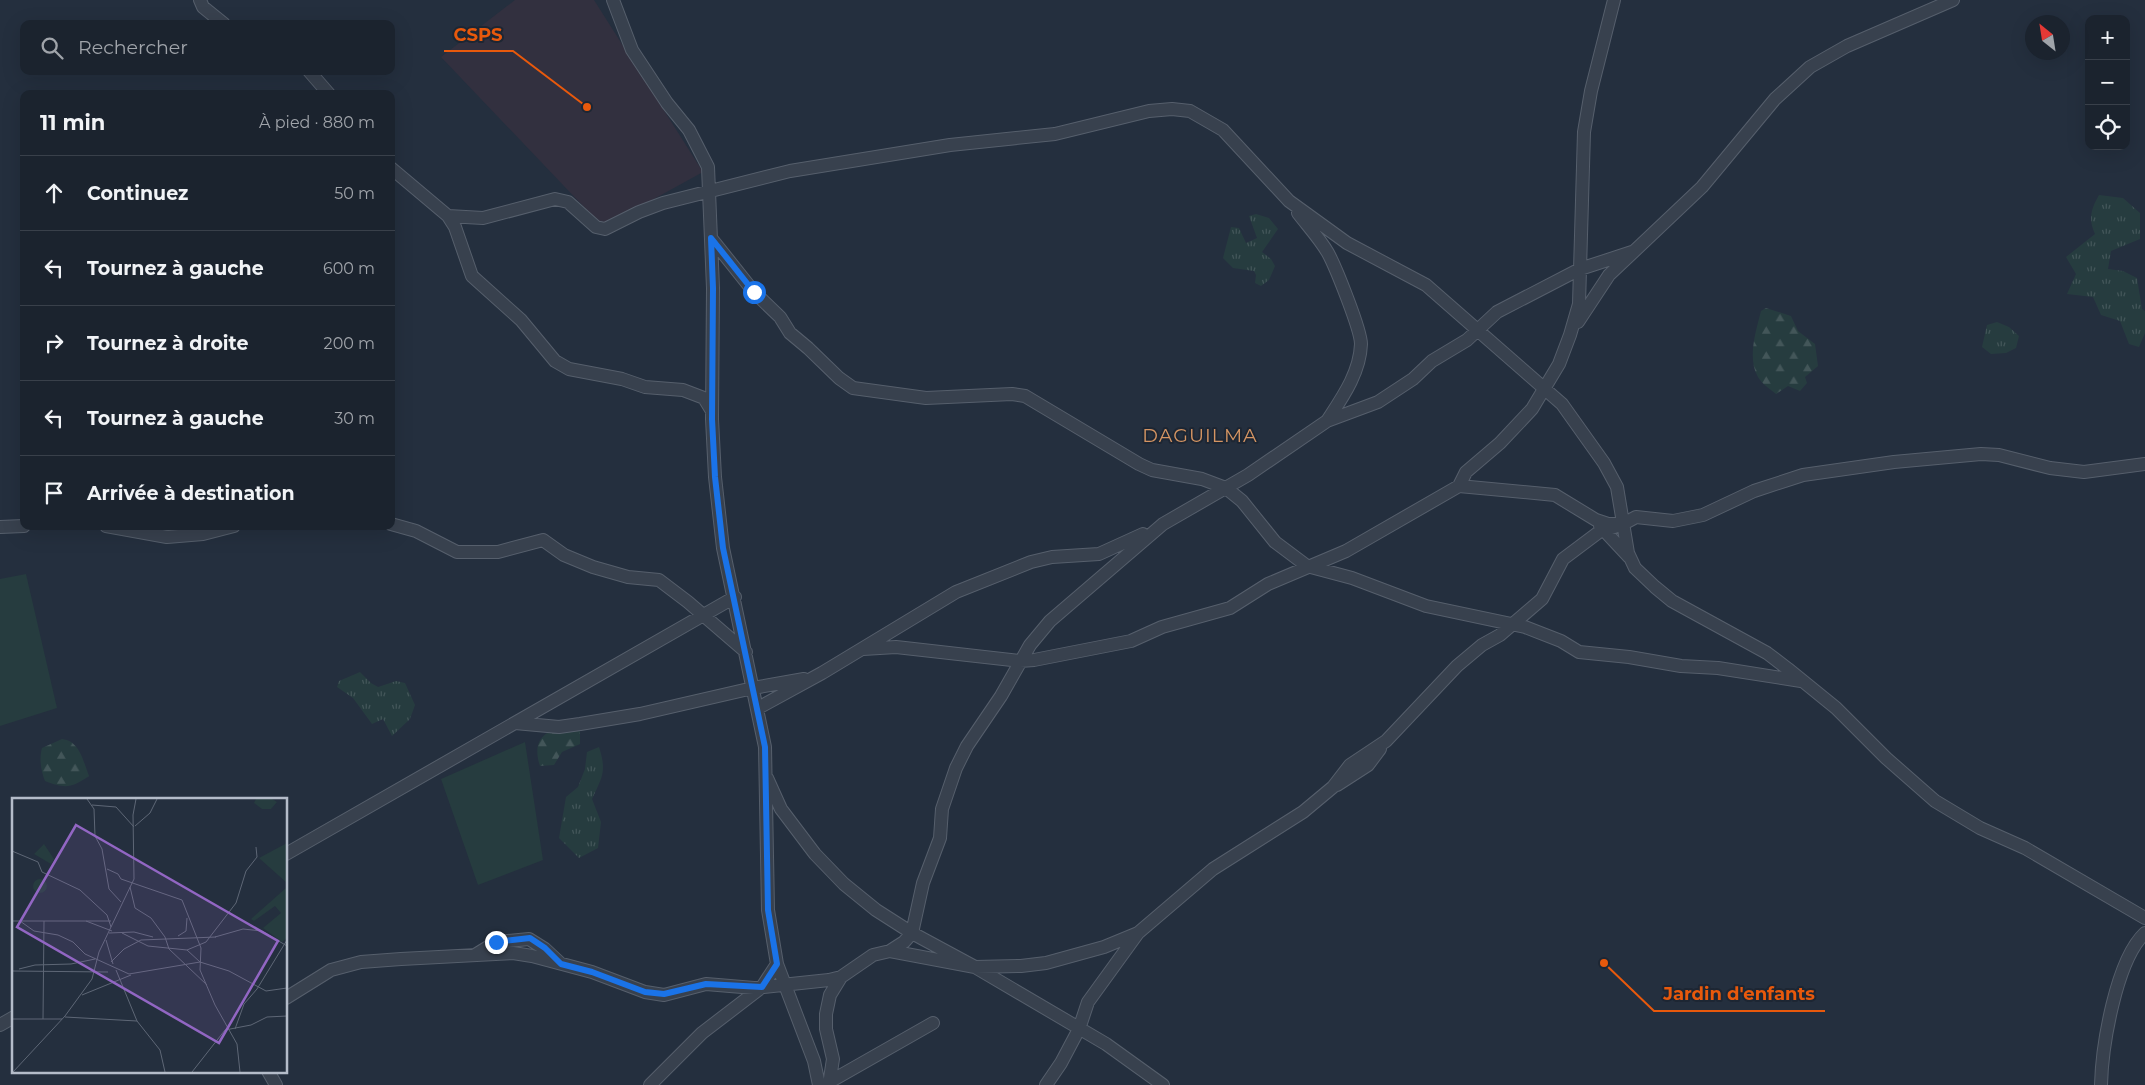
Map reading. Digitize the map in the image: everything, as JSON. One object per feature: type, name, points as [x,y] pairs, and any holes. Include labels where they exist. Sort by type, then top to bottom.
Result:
[{"type":"street","points":[[200,0],[203,7],[219,20]]},
{"type":"street","points":[[613,0],[632,50],[667,103],[689,130],[708,167],[713,288],[712,411],[715,477],[723,548],[735,597],[765,747],[768,910],[777,964],[814,1061],[825,1084]]},
{"type":"street","points":[[863,649],[896,647],[1020,661],[1034,660],[1130,641],[1162,627],[1230,608],[1268,584],[1346,551],[1459,486],[1466,472],[1500,443],[1532,409],[1559,364],[1570,335],[1579,304],[1584,132],[1591,91],[1614,0]]},
{"type":"street","points":[[1570,335],[1609,275],[1702,188],[1775,99],[1810,67],[1847,46],[1953,0]]},
{"type":"street","points":[[312,75],[326,90]]},
{"type":"street","points":[[448,216],[482,218],[561,200],[568,202],[596,227],[605,229],[639,212],[690,195],[804,168],[950,145],[1055,134],[1149,111],[1172,109],[1190,111],[1223,130],[1289,202],[1329,254],[1358,328],[1361,344],[1349,388],[1327,421]]},
{"type":"street","points":[[395,171],[448,216],[461,243],[472,276],[520,320],[554,361],[569,369],[622,379],[645,387],[683,390],[704,398],[712,411]]},
{"type":"street","points":[[1289,202],[1347,243],[1426,284],[1562,404],[1604,463],[1617,487],[1623,524],[1631,560],[1635,568],[1672,601],[1766,653],[1836,708],[1886,758],[1936,801],[1980,828],[2025,848],[2145,918]]},
{"type":"street","points":[[711,238],[754,292],[780,317],[790,333],[839,378],[853,388],[926,398],[1012,394],[1025,396],[1145,467],[1202,479],[1226,488],[1242,501],[1275,542],[1307,566],[1352,578],[1430,607],[1513,624],[1561,641],[1579,652],[1629,657],[1681,666],[1718,668],[1804,682]]},
{"type":"street","points":[[758,708],[814,678],[956,592],[1031,562],[1052,557],[1099,554],[1122,545],[1163,524],[1226,488],[1280,454],[1327,421],[1378,402],[1413,379],[1432,361],[1467,340],[1497,312],[1580,269],[1632,252]]},
{"type":"street","points":[[1046,1085],[1062,1063],[1079,1029],[1088,1002],[1138,933],[1213,869],[1303,812],[1333,787],[1350,765],[1386,741],[1457,666],[1482,644],[1500,635],[1542,599],[1563,559],[1599,532],[1623,524],[1636,517],[1673,521],[1703,515],[1754,491],[1803,475],[1894,462],[1981,454],[1999,455],[2050,468],[2084,472],[2145,464]]},
{"type":"street","points":[[1459,486],[1555,495],[1608,524],[1623,524]]},
{"type":"street","points":[[1590,515],[1631,560]]},
{"type":"street","points":[[825,1084],[833,1059],[826,1030],[826,1014],[830,995],[841,977],[873,955],[890,951],[904,942],[912,933],[923,883],[940,838],[942,809],[956,768],[967,746],[1001,696],[1030,645],[1050,621],[1163,524]]},
{"type":"street","points":[[395,525],[416,531],[457,552],[498,552],[543,540],[564,555],[593,567],[628,577],[659,580],[746,652]]},
{"type":"street","points":[[0,527],[20,526]]},
{"type":"street","points":[[128,530],[167,537],[203,534],[218,530]]},
{"type":"street","points":[[288,853],[735,597]]},
{"type":"street","points":[[514,723],[559,727],[580,724],[640,714],[753,688],[814,678]]},
{"type":"street","points":[[765,775],[781,809],[815,854],[844,884],[876,910],[912,933],[975,966],[1106,1044],[1163,1085]]},
{"type":"street","points":[[890,951],[975,966],[1046,963],[1104,947],[1138,933]]},
{"type":"street","points":[[2101,1085],[2102,1062],[2113,1003],[2132,950],[2145,933]]},
{"type":"street","points":[[288,997],[331,970],[362,962],[513,953],[592,972],[645,992],[664,994],[706,984],[762,987],[841,977]]},
{"type":"street","points":[[650,1085],[702,1033],[762,987],[777,964]]},
{"type":"street","points":[[0,1026],[12,1018]]},
{"type":"street","points":[[825,1084],[933,1023]]},
{"type":"street","points":[[269,1072],[276,1085]]},
{"type":"shaded area","points":[[515,0],[594,0],[703,172],[603,227],[441,57]]},
{"type":"green space","points":[[2099,195],[2123,198],[2140,213],[2140,239],[2111,251],[2108,269],[2123,271],[2137,278],[2142,309],[2145,311],[2145,333],[2139,347],[2129,344],[2120,321],[2101,315],[2093,297],[2067,294],[2076,274],[2066,257],[2095,234],[2091,214]]},
{"type":"green space","points":[[1256,214],[1269,218],[1278,229],[1262,252],[1271,259],[1275,266],[1269,280],[1261,286],[1255,283],[1256,275],[1254,271],[1233,268],[1223,258],[1231,227],[1239,228],[1246,243],[1257,238],[1249,216]]},
{"type":"green space","points":[[1766,308],[1791,316],[1798,331],[1815,344],[1818,366],[1805,377],[1807,383],[1800,391],[1788,386],[1776,394],[1762,382],[1755,370],[1753,353],[1755,336],[1761,311]]},
{"type":"green space","points":[[1997,322],[2009,327],[2019,336],[2016,348],[2006,353],[1991,354],[1982,347],[1987,325]]},
{"type":"green space","points":[[26,574],[57,708],[0,726],[0,579]]},
{"type":"green space","points":[[360,672],[378,687],[396,681],[405,683],[415,705],[410,719],[392,736],[383,719],[372,724],[353,698],[337,687],[339,681]]},
{"type":"green space","points":[[580,724],[580,744],[562,752],[554,765],[540,766],[537,755],[541,739],[553,730]]},
{"type":"green space","points":[[62,739],[77,748],[83,758],[89,776],[68,786],[45,781],[42,773],[42,748]]},
{"type":"green space","points":[[525,742],[543,860],[478,885],[441,779]]},
{"type":"green space","points":[[599,747],[603,769],[592,799],[601,822],[598,848],[579,858],[559,838],[566,797],[578,787],[585,769],[587,752]]},
{"type":"place","name":"CSPS","points":[[587,107]]},
{"type":"place","name":"Jardin d'enfants","points":[[1604,963]]},
{"type":"district","name":"DAGUILMA","points":[[1200,435]]},
{"type":"route","points":[[496,942],[530,938],[545,948],[561,964],[592,972],[645,992],[664,994],[706,984],[762,987],[777,964],[768,910],[765,747],[723,548],[715,477],[712,419],[713,288],[711,238],[754,292]]}]
